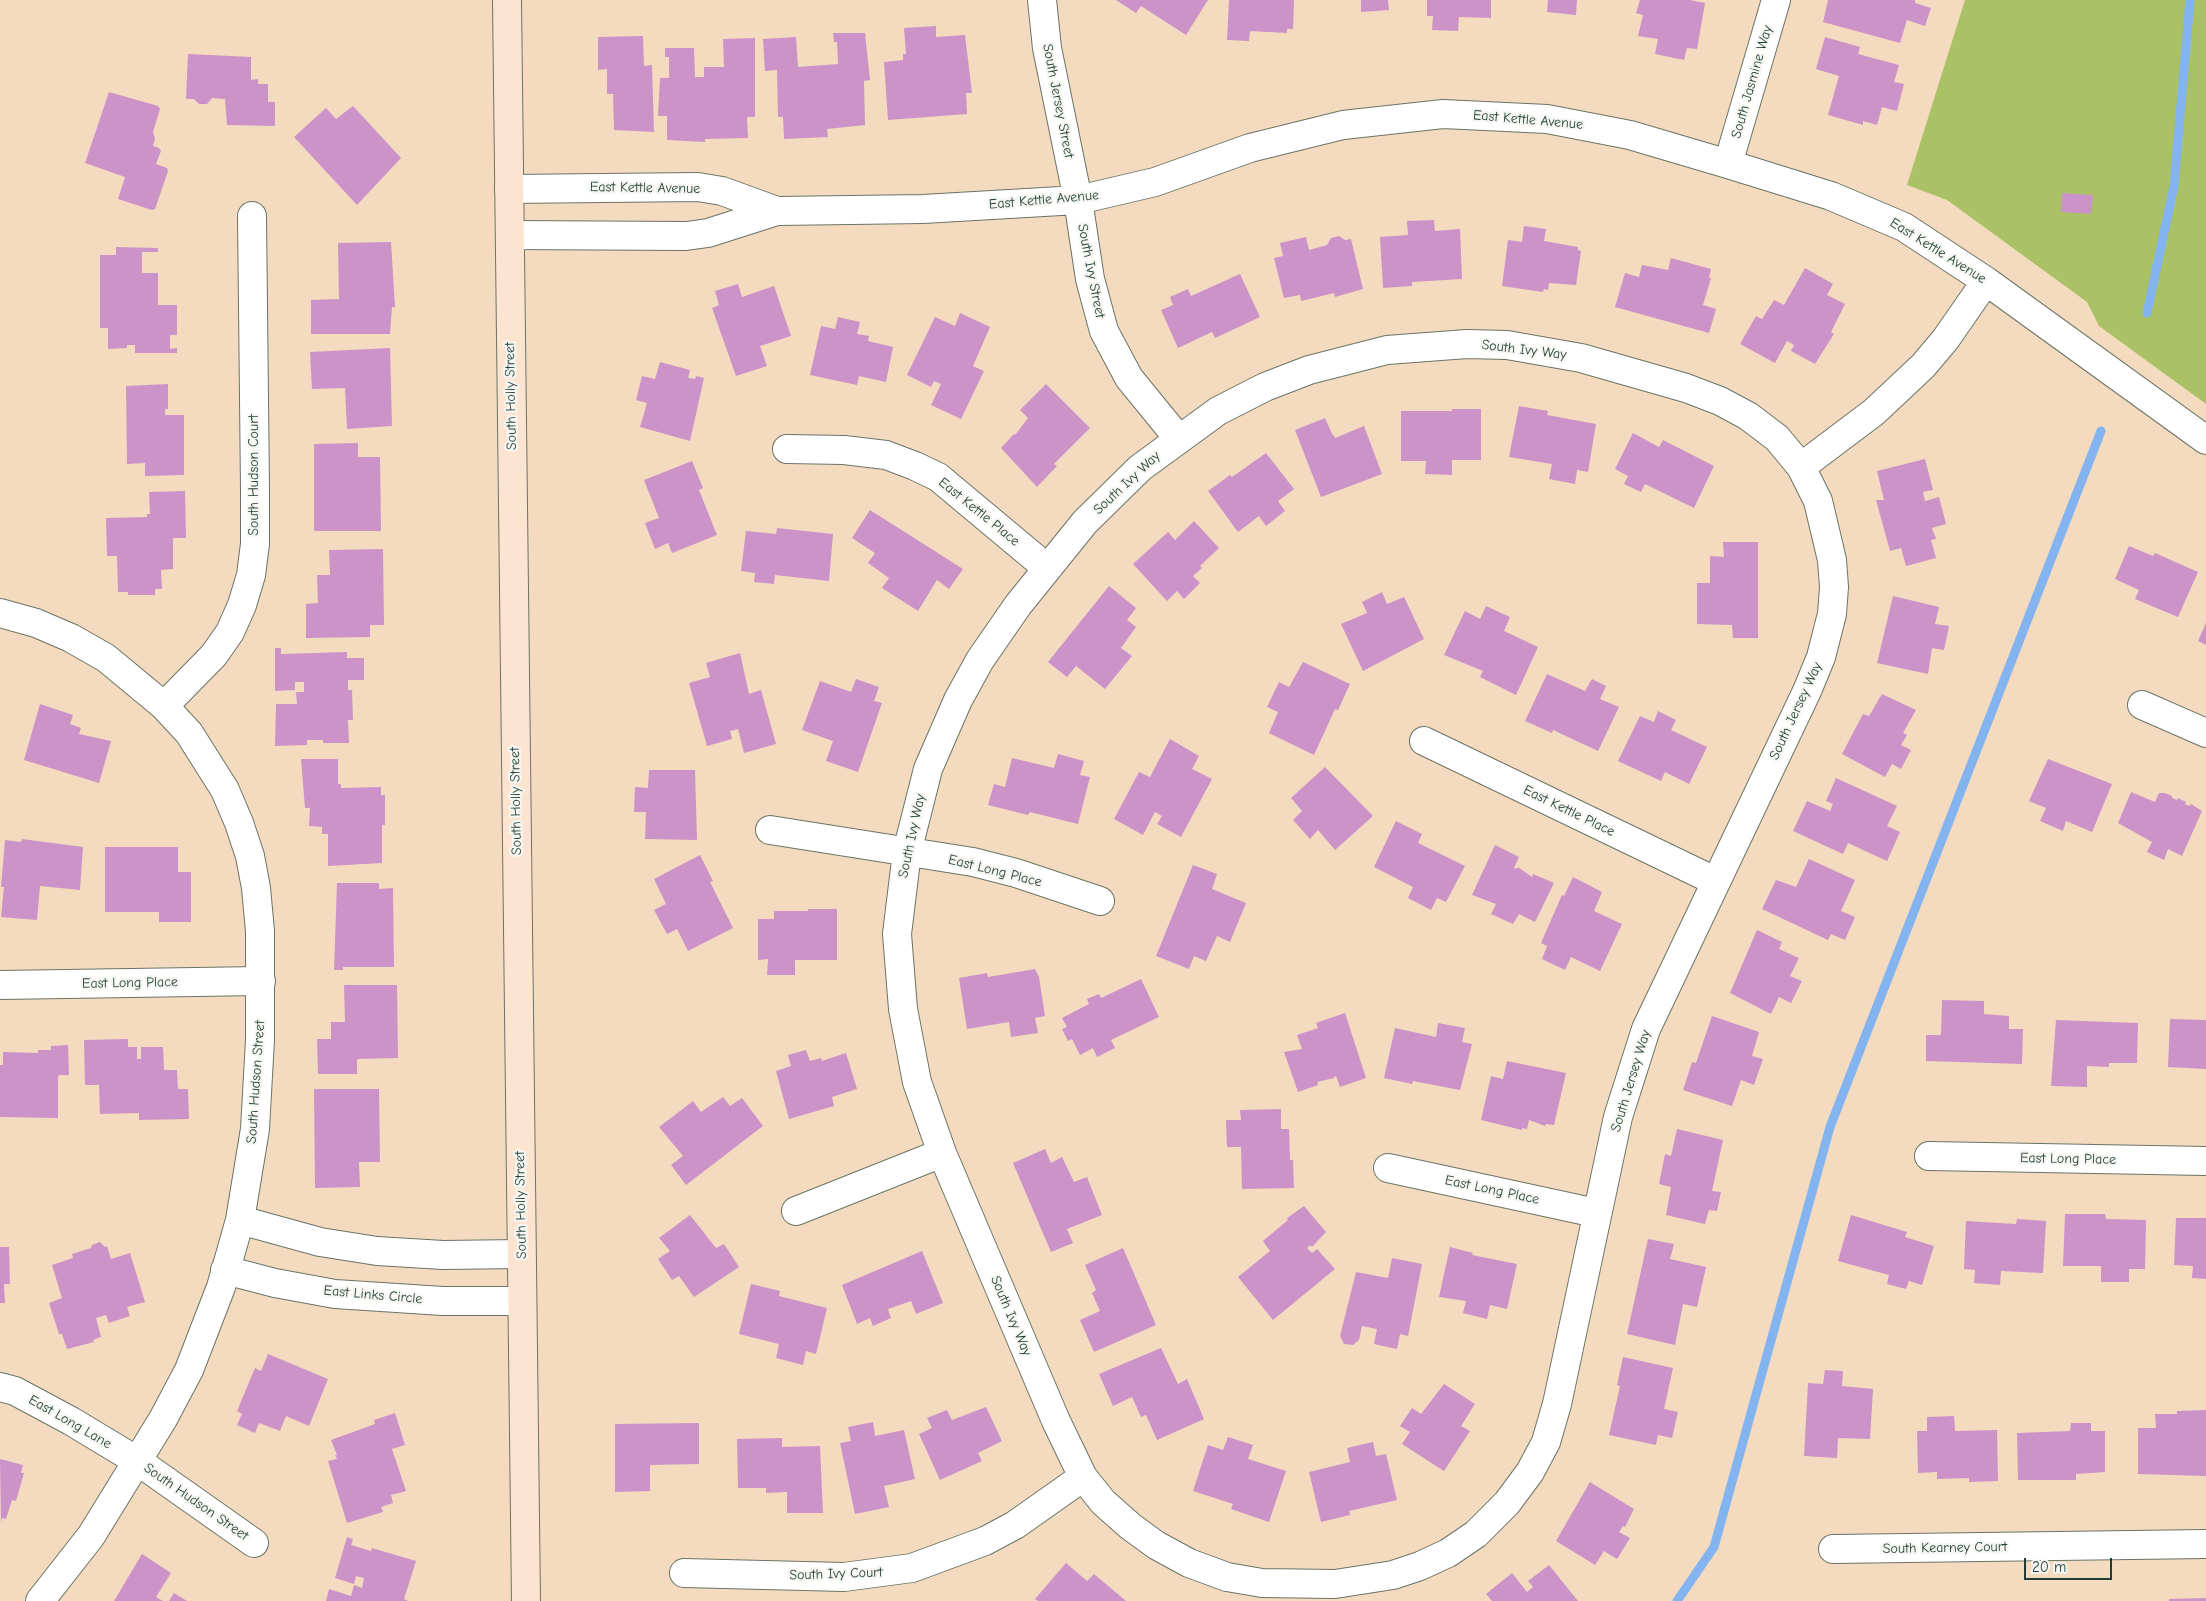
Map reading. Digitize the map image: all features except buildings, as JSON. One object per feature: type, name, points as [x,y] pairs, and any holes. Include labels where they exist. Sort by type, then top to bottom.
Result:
[{"type":"main road","name":"South Holly Street","points":[[507,0],[526,1601]]},
{"type":"street","name":"South Jersey Street","points":[[1042,0],[1047,48],[1078,200]]},
{"type":"street","name":"South Jasmine Way","points":[[1728,164],[1776,0]]},
{"type":"street","name":"East Kettle Avenue","points":[[510,235],[686,236],[708,233],[777,212],[1033,205],[1078,200],[1155,182],[1250,148],[1295,136],[1343,125],[1443,114],[1497,115],[1591,126],[1630,135],[1831,196],[1904,228],[1986,281],[2206,440]]},
{"type":"street","name":"East Kettle Avenue","points":[[509,189],[698,187],[722,192],[777,212]]},
{"type":"street","name":"South Ivy Street","points":[[1078,200],[1090,279],[1104,331],[1129,378],[1178,438]]},
{"type":"street","name":"South Hudson Court","points":[[164,706],[214,654],[230,632],[242,605],[251,575],[255,544],[252,216]]},
{"type":"street","points":[[1801,467],[1874,412],[1923,366],[1945,340],[1986,281]]},
{"type":"street","name":"South Ivy Way","points":[[1083,1477],[1059,1429],[942,1153],[917,1082],[903,1009],[897,934],[907,852],[928,769],[958,700],[980,660],[1047,568],[1111,495],[1140,468],[1178,438],[1218,411],[1265,387],[1337,362],[1387,350],[1467,344],[1507,345],[1581,358],[1676,385],[1720,401],[1748,416],[1777,438],[1801,467]]},
{"type":"street","name":"East Kettle Place","points":[[787,449],[844,450],[886,455],[915,466],[938,477],[1047,568]]},
{"type":"street","name":"South Jersey Way","points":[[1083,1477],[1103,1502],[1130,1526],[1156,1545],[1189,1563],[1227,1577],[1262,1583],[1298,1585],[1354,1582],[1392,1575],[1448,1553],[1476,1534],[1507,1503],[1530,1472],[1546,1442],[1557,1404],[1618,1116],[1646,1029],[1807,691],[1828,635],[1834,587],[1832,560],[1827,531],[1818,501],[1801,467]]},
{"type":"street","points":[[0,613],[36,623],[71,638],[106,658],[164,706]]},
{"type":"street","points":[[2142,705],[2206,733]]},
{"type":"street","name":"South Hudson Street","points":[[40,1601],[91,1536],[139,1462],[189,1370],[225,1270],[240,1220],[255,1129],[261,982],[260,931],[256,888],[250,856],[225,790],[190,733],[164,706]]},
{"type":"street","name":"East Kettle Place","points":[[1424,741],[1715,881]]},
{"type":"street","name":"East Long Place","points":[[770,830],[973,862],[1100,901]]},
{"type":"street","name":"East Long Place","points":[[0,985],[261,982]]},
{"type":"street","points":[[796,1212],[942,1153]]},
{"type":"street","name":"East Long Place","points":[[1930,1156],[2206,1161]]},
{"type":"street","name":"East Long Place","points":[[1388,1168],[1596,1213]]},
{"type":"street","points":[[240,1220],[320,1242],[377,1252],[443,1255],[521,1254]]},
{"type":"street","name":"East Links Circle","points":[[225,1270],[275,1283],[335,1294],[443,1301],[522,1301]]},
{"type":"street","name":"East Long Lane","points":[[0,1387],[15,1391],[71,1421],[139,1462]]},
{"type":"street","name":"South Hudson Street","points":[[139,1462],[254,1543]]},
{"type":"street","name":"South Ivy Court","points":[[684,1573],[844,1577],[912,1568],[985,1541],[1015,1525],[1083,1477]]},
{"type":"street","name":"South Kearney Court","points":[[1833,1549],[2206,1544]]},
{"type":"green space","points":[[1965,0],[2206,0],[2206,404],[2099,326],[2087,302],[1947,200],[1907,185]]},
{"type":"waterway","points":[[2147,313],[2174,186],[2190,0]]},
{"type":"waterway","points":[[1677,1601],[1714,1547],[1830,1127],[2101,431]]}]
